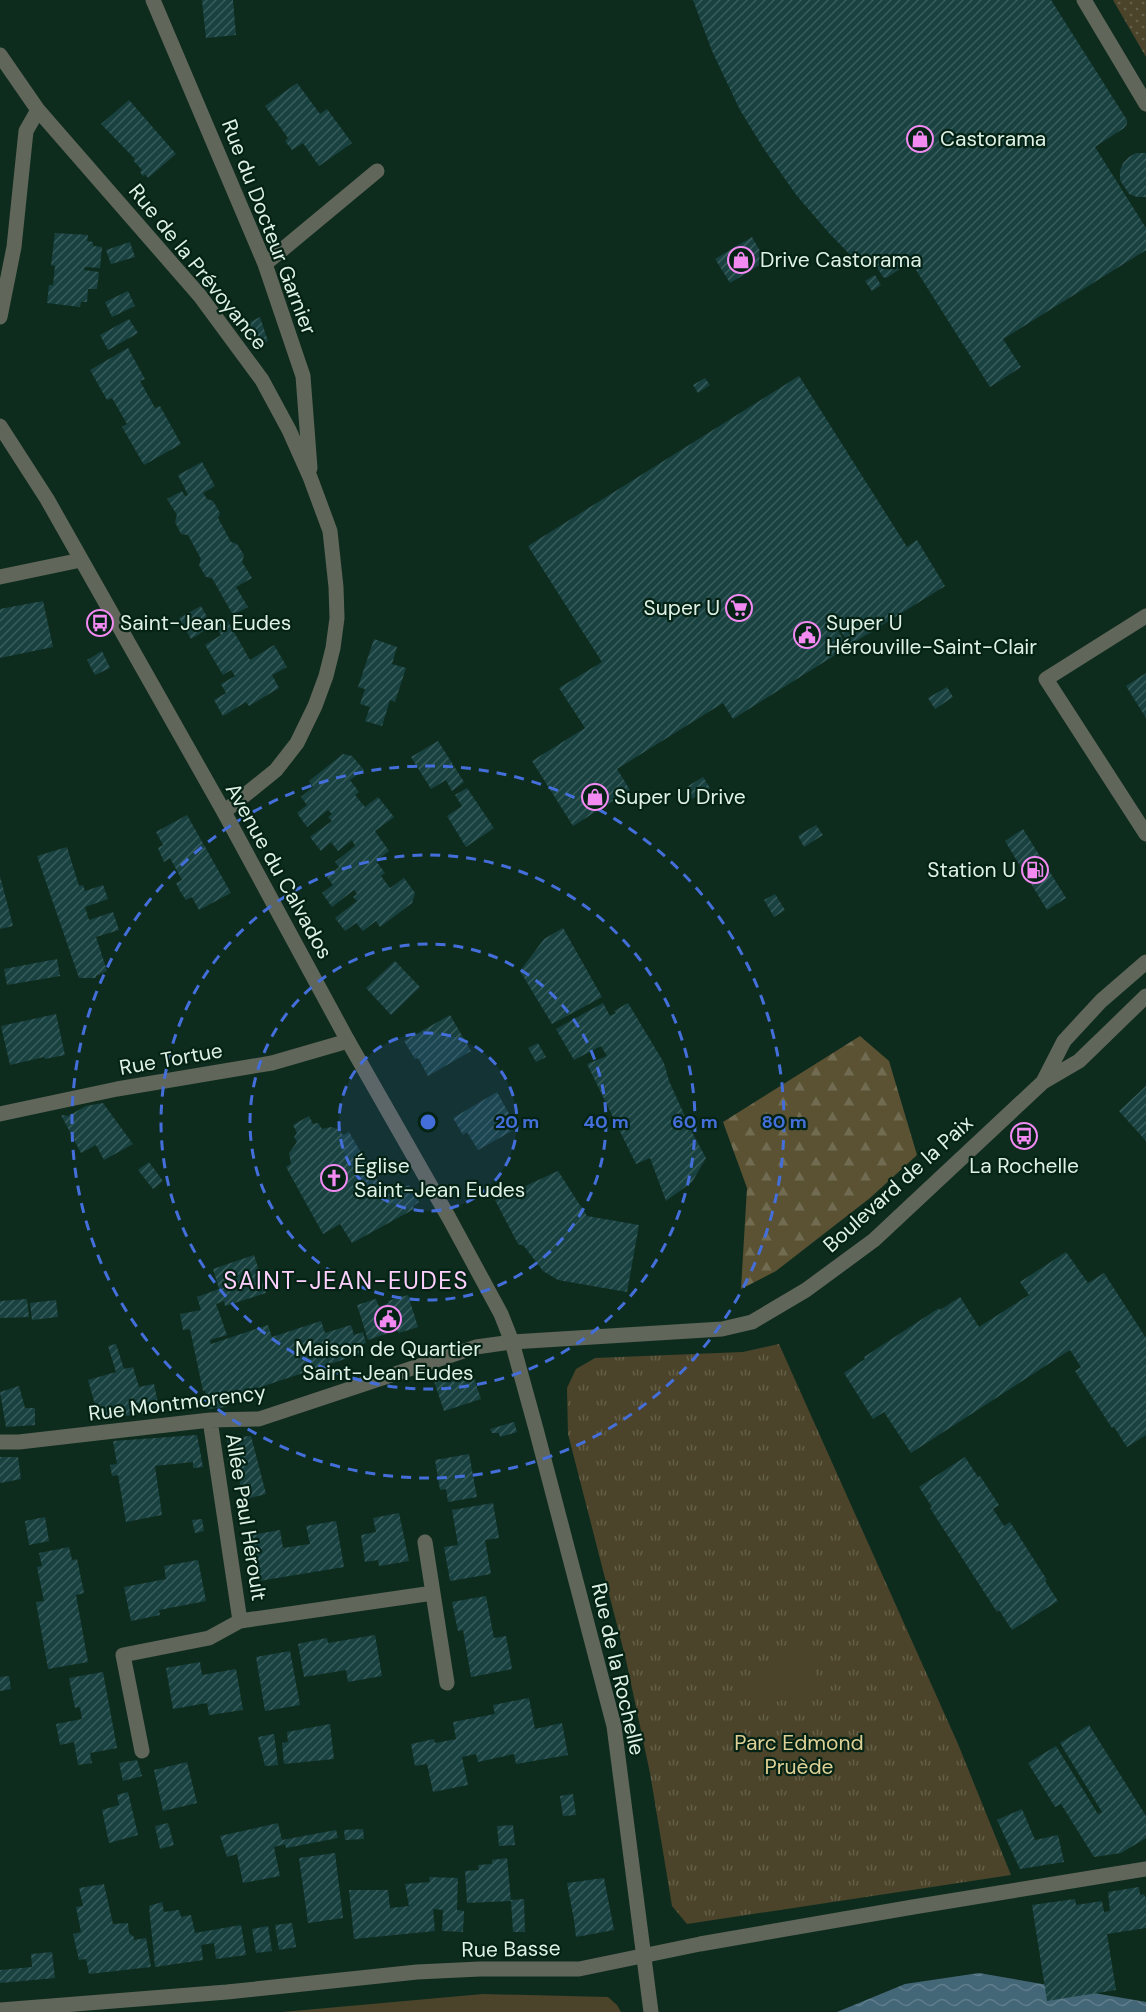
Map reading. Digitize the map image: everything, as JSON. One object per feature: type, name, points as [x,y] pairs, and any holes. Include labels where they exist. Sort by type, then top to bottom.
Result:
[{"type":"street","name":"Rue du Docteur Garnier","points":[[153,0],[266,264],[303,376],[310,477]]},
{"type":"street","points":[[1084,0],[1146,104]]},
{"type":"street","name":"Rue de la Prévoyance","points":[[0,55],[38,110],[200,296],[262,380],[289,430],[330,531],[337,618],[333,648],[315,706],[297,743],[276,770],[224,812]]},
{"type":"street","points":[[0,316],[14,247],[26,131],[38,110]]},
{"type":"street","points":[[266,264],[378,171]]},
{"type":"street","name":"Avenue du Calvados","points":[[0,426],[47,499],[224,812],[348,1041],[488,1287],[512,1342]]},
{"type":"street","points":[[0,577],[81,560]]},
{"type":"street","points":[[1146,616],[1046,679],[1146,834]]},
{"type":"street","name":"Boulevard de la Paix","points":[[1043,1082],[1064,1041],[1101,1001],[1146,962]]},
{"type":"street","name":"Boulevard de la Paix","points":[[743,1324],[752,1322],[806,1290],[874,1240],[1043,1082],[1079,1061],[1146,996]]},
{"type":"street","name":"Rue Tortue","points":[[0,1114],[117,1089],[272,1063],[348,1041]]},
{"type":"street","name":"Rue Montmorency","points":[[0,1442],[19,1442],[210,1420],[259,1419],[477,1347],[512,1342],[722,1329],[743,1324]]},
{"type":"street","name":"Rue de la Rochelle","points":[[512,1342],[614,1726],[651,2012]]},
{"type":"street","name":"Allée Paul Héroult","points":[[210,1420],[240,1621]]},
{"type":"street","points":[[424,1542],[447,1683]]},
{"type":"street","name":"Allée Paul Héroult","points":[[142,1751],[123,1654],[209,1638],[240,1621],[433,1593]]},
{"type":"street","name":"Rue Basse","points":[[0,2010],[227,1992],[417,1972],[480,1969],[579,1969],[700,1944],[880,1912],[1146,1869]]},
{"type":"green space","points":[[1113,0],[1146,0],[1146,57]]},
{"type":"green space","points":[[860,1036],[889,1061],[917,1155],[870,1198],[776,1271],[741,1289],[747,1188],[723,1122]]},
{"type":"green space","name":"Parc Edmond Pruède","points":[[779,1344],[958,1744],[1011,1875],[687,1924],[672,1906],[650,1773],[626,1660],[568,1434],[567,1388],[576,1369],[595,1358],[743,1352]]},
{"type":"green space","points":[[810,1652],[819,1691],[762,1705],[752,1666]]},
{"type":"green space","points":[[483,1994],[608,1997],[621,2012],[282,2012]]},
{"type":"water","points":[[979,1973],[1146,2002],[1146,2012],[837,2012],[905,1984]]},
{"type":"building","points":[[202,0],[233,0],[236,35],[206,38]]},
{"type":"building","name":"Castorama","points":[[693,0],[1051,0],[1127,120],[1124,128],[1095,147],[1146,228],[1146,250],[1003,339],[1021,367],[990,387],[911,262],[886,278],[873,261],[863,268],[797,196],[740,110],[712,51]]},
{"type":"building","points":[[297,83],[320,114],[327,109],[352,143],[319,166],[303,143],[292,150],[285,141],[288,138],[265,106]]},
{"type":"building","points":[[129,100],[176,154],[148,178],[140,172],[142,170],[133,160],[135,159],[101,124]]},
{"type":"building","points":[[1136,153],[1146,153],[1146,197],[1129,194],[1120,180],[1123,163]]},
{"type":"building","points":[[55,233],[88,235],[87,241],[93,242],[93,246],[102,247],[100,268],[85,267],[84,270],[99,272],[97,289],[88,289],[87,302],[81,302],[80,307],[47,303],[49,285],[53,285],[55,266],[51,265]]},
{"type":"building","name":"Drive Castorama","points":[[752,237],[766,261],[730,283],[715,259]]},
{"type":"building","points":[[130,242],[135,257],[111,264],[106,250]]},
{"type":"building","points":[[875,275],[881,285],[872,291],[865,281]]},
{"type":"building","points":[[128,291],[135,306],[112,317],[105,302]]},
{"type":"building","points":[[260,317],[268,341],[257,346],[244,325]]},
{"type":"building","points":[[129,319],[138,333],[108,350],[100,335]]},
{"type":"building","points":[[128,348],[145,379],[140,381],[155,408],[160,406],[181,444],[144,465],[122,427],[127,424],[112,398],[107,400],[90,370]]},
{"type":"building","name":"Super U","points":[[799,376],[907,547],[917,540],[945,586],[850,645],[840,630],[838,631],[848,647],[733,719],[723,703],[617,769],[630,790],[573,826],[532,761],[585,728],[559,688],[602,662],[528,546]]},
{"type":"building","points":[[705,378],[710,385],[698,393],[693,385]]},
{"type":"building","points":[[202,462],[215,486],[203,493],[207,499],[213,501],[220,513],[218,518],[231,542],[237,544],[244,555],[242,562],[252,578],[236,587],[248,607],[233,615],[212,578],[206,577],[199,565],[201,559],[188,535],[181,534],[175,522],[177,515],[167,499],[182,491],[185,496],[188,495],[178,475]]},
{"type":"building","points":[[43,601],[53,647],[0,658],[0,609]]},
{"type":"building","points":[[201,606],[212,626],[191,639],[179,618]]},
{"type":"building","points":[[227,620],[250,660],[274,645],[287,667],[272,675],[279,688],[249,706],[246,702],[223,716],[214,700],[226,693],[221,684],[235,676],[231,670],[223,675],[205,645],[221,635],[215,625]]},
{"type":"building","points":[[374,639],[397,647],[392,664],[406,668],[395,702],[390,700],[382,726],[365,721],[370,707],[360,704],[365,689],[358,687]]},
{"type":"building","points":[[102,651],[110,668],[95,675],[87,660]]},
{"type":"building","points":[[1146,673],[1146,718],[1126,686]]},
{"type":"building","points":[[947,687],[953,697],[935,709],[928,698]]},
{"type":"building","points":[[438,741],[464,782],[452,791],[446,780],[431,789],[411,757]]},
{"type":"building","points":[[343,754],[352,756],[364,770],[350,780],[359,792],[355,795],[365,807],[378,797],[394,817],[375,831],[389,851],[376,861],[385,873],[381,876],[390,888],[404,878],[415,893],[412,903],[380,927],[376,921],[363,931],[356,923],[345,931],[335,918],[357,901],[353,897],[357,894],[354,890],[332,907],[322,893],[333,885],[327,877],[339,867],[335,862],[355,846],[352,840],[338,851],[331,842],[321,851],[310,837],[332,821],[328,817],[332,814],[328,810],[307,827],[297,813],[307,805],[301,797],[313,787],[309,781]]},
{"type":"building","points":[[703,777],[710,788],[692,799],[685,788]]},
{"type":"building","points":[[467,788],[494,828],[466,847],[447,816],[462,806],[455,795]]},
{"type":"building","points":[[187,815],[231,893],[199,910],[192,897],[186,900],[180,891],[176,883],[182,880],[170,858],[164,862],[158,848],[163,845],[156,832]]},
{"type":"building","points":[[816,825],[823,835],[804,847],[798,836]]},
{"type":"building","name":"Station U","points":[[1023,829],[1066,898],[1047,910],[1005,841]]},
{"type":"building","points":[[67,847],[79,886],[83,885],[85,891],[103,885],[108,899],[85,907],[89,920],[113,912],[119,930],[96,937],[107,971],[96,978],[79,978],[37,856]]},
{"type":"building","points":[[0,876],[13,926],[0,929]]},
{"type":"building","points":[[775,894],[785,910],[774,917],[764,900]]},
{"type":"building","points":[[563,928],[602,997],[552,1024],[520,971],[544,939]]},
{"type":"building","points":[[57,959],[60,976],[7,985],[4,969]]},
{"type":"building","points":[[395,961],[420,987],[391,1015],[366,988]]},
{"type":"building","points":[[603,1003],[610,1016],[628,1003],[664,1063],[669,1081],[706,1158],[692,1182],[666,1201],[650,1158],[636,1164],[587,1064],[607,1056],[601,1046],[574,1060],[556,1029]]},
{"type":"building","points":[[56,1014],[65,1055],[10,1065],[1,1026]]},
{"type":"building","points":[[450,1015],[471,1051],[428,1076],[418,1058],[415,1059],[404,1041]]},
{"type":"building","points":[[538,1043],[546,1057],[536,1062],[528,1048]]},
{"type":"building","points":[[1146,1086],[1146,1141],[1119,1111]]},
{"type":"building","points":[[497,1092],[517,1128],[478,1150],[467,1132],[463,1135],[453,1118]]},
{"type":"building","points":[[103,1103],[133,1144],[104,1160],[96,1145],[81,1153],[61,1115],[68,1116],[86,1106]]},
{"type":"building","name":"Église Saint-Jean Eudes","points":[[309,1116],[313,1124],[318,1123],[322,1129],[331,1127],[338,1129],[343,1135],[349,1132],[386,1195],[409,1185],[419,1202],[413,1206],[414,1209],[352,1243],[340,1224],[323,1234],[286,1167],[291,1164],[289,1153],[297,1142],[294,1137],[297,1133],[293,1125]]},
{"type":"building","points":[[149,1162],[163,1181],[153,1189],[138,1170]]},
{"type":"building","points":[[558,1171],[587,1216],[639,1225],[627,1292],[558,1280],[543,1271],[524,1246],[518,1244],[495,1200]]},
{"type":"building","points":[[1066,1252],[1088,1283],[1104,1273],[1146,1338],[1146,1435],[1127,1447],[1075,1371],[1081,1367],[1070,1350],[911,1453],[884,1412],[873,1419],[844,1373],[865,1359],[864,1357],[939,1308],[940,1310],[960,1297],[979,1327],[1029,1295],[1020,1282]]},
{"type":"building","points":[[254,1255],[266,1293],[225,1306],[224,1301],[216,1304],[227,1335],[210,1340],[211,1344],[268,1325],[272,1337],[321,1321],[325,1333],[351,1325],[354,1335],[363,1332],[366,1343],[357,1346],[360,1354],[225,1399],[227,1407],[207,1409],[205,1390],[203,1391],[190,1329],[183,1330],[180,1314],[201,1310],[197,1297],[219,1289],[213,1269]]},
{"type":"building","name":"Maison de Quartier Saint-Jean Eudes","points":[[408,1295],[418,1327],[399,1333],[397,1330],[368,1340],[357,1305],[376,1299],[379,1307],[389,1303],[388,1301]]},
{"type":"building","points":[[27,1299],[29,1317],[0,1318],[0,1301]]},
{"type":"building","points":[[56,1300],[58,1317],[32,1320],[30,1303]]},
{"type":"building","points":[[116,1344],[124,1369],[133,1367],[139,1387],[154,1384],[160,1412],[99,1419],[88,1380],[116,1372],[108,1346]]},
{"type":"building","points":[[471,1369],[481,1399],[444,1411],[434,1381]]},
{"type":"building","points":[[19,1386],[25,1408],[35,1408],[35,1425],[6,1427],[0,1392]]},
{"type":"building","points":[[514,1422],[517,1432],[500,1437],[499,1433],[492,1433],[490,1429]]},
{"type":"building","points":[[197,1435],[203,1467],[193,1468],[193,1462],[155,1466],[162,1515],[126,1522],[118,1475],[112,1476],[110,1465],[117,1464],[113,1441]]},
{"type":"building","points":[[251,1436],[266,1494],[242,1500],[237,1462],[228,1464],[227,1438]]},
{"type":"building","points":[[469,1454],[477,1497],[448,1502],[446,1489],[440,1490],[435,1460]]},
{"type":"building","points":[[0,1457],[18,1457],[21,1479],[0,1483]]},
{"type":"building","points":[[965,1457],[999,1505],[993,1509],[1004,1526],[1010,1522],[1058,1601],[1012,1630],[999,1610],[997,1612],[919,1487]]},
{"type":"building","points":[[493,1503],[499,1538],[485,1540],[491,1574],[450,1581],[444,1547],[458,1545],[452,1510]]},
{"type":"building","points":[[399,1513],[409,1561],[379,1566],[378,1560],[365,1562],[361,1535],[376,1532],[373,1518]]},
{"type":"building","points":[[45,1517],[49,1541],[29,1545],[25,1521]]},
{"type":"building","points":[[202,1519],[204,1531],[195,1533],[192,1520]]},
{"type":"building","points":[[336,1521],[344,1567],[259,1581],[251,1535],[280,1530],[283,1548],[310,1544],[306,1526]]},
{"type":"building","points":[[69,1547],[72,1560],[77,1559],[84,1593],[76,1595],[88,1662],[48,1669],[36,1602],[44,1601],[37,1567],[42,1566],[39,1553]]},
{"type":"building","points":[[198,1560],[206,1601],[159,1610],[160,1615],[131,1621],[124,1587],[166,1579],[164,1566]]},
{"type":"building","points":[[486,1596],[494,1638],[506,1636],[512,1669],[471,1677],[463,1630],[458,1631],[452,1602]]},
{"type":"building","points":[[375,1635],[382,1676],[348,1682],[346,1670],[304,1677],[298,1644],[327,1638],[328,1643]]},
{"type":"building","points":[[290,1651],[300,1705],[265,1711],[256,1657]]},
{"type":"building","points":[[200,1662],[202,1675],[236,1669],[243,1710],[209,1715],[207,1703],[173,1709],[166,1668]]},
{"type":"building","points":[[103,1672],[117,1748],[90,1753],[92,1763],[78,1765],[74,1742],[60,1745],[56,1724],[82,1719],[80,1707],[75,1708],[69,1678]]},
{"type":"building","points":[[9,1676],[11,1689],[0,1691],[0,1677]]},
{"type":"building","points":[[529,1698],[535,1729],[562,1723],[568,1755],[516,1764],[514,1754],[478,1762],[476,1754],[462,1757],[468,1785],[433,1792],[427,1764],[415,1766],[411,1744],[434,1739],[435,1743],[456,1739],[453,1722],[495,1714],[493,1705]]},
{"type":"building","points":[[330,1724],[334,1759],[284,1764],[282,1743],[288,1742],[287,1732]]},
{"type":"building","points":[[1089,1725],[1146,1816],[1146,1838],[1121,1853],[1094,1857],[1061,1804],[1055,1807],[1028,1763],[1056,1746],[1098,1814],[1102,1812],[1060,1743]]},
{"type":"building","points":[[274,1734],[278,1765],[265,1766],[258,1737]]},
{"type":"building","points":[[137,1760],[142,1776],[123,1781],[119,1763]]},
{"type":"building","points":[[187,1762],[197,1803],[163,1811],[154,1770]]},
{"type":"building","points":[[128,1792],[138,1835],[109,1843],[102,1810],[119,1805],[117,1795]]},
{"type":"building","points":[[573,1794],[576,1815],[563,1816],[560,1796]]},
{"type":"building","points":[[1022,1809],[1035,1840],[1058,1835],[1064,1862],[1020,1869],[997,1820]]},
{"type":"building","points":[[168,1823],[174,1845],[160,1849],[155,1826]]},
{"type":"building","points":[[278,1823],[282,1840],[336,1830],[338,1838],[286,1848],[285,1844],[274,1847],[280,1876],[243,1883],[237,1854],[227,1857],[220,1836]]},
{"type":"building","points":[[513,1825],[515,1845],[499,1846],[497,1826]]},
{"type":"building","points":[[363,1829],[364,1839],[345,1840],[344,1830]]},
{"type":"building","points":[[335,1853],[343,1918],[308,1923],[299,1858]]},
{"type":"building","points":[[507,1858],[511,1901],[467,1903],[465,1871],[479,1870],[478,1865],[492,1864],[492,1860]]},
{"type":"building","points":[[429,1877],[458,1878],[457,1910],[464,1911],[463,1932],[442,1931],[443,1910],[433,1909],[435,1931],[354,1939],[349,1890],[388,1890],[390,1908],[409,1906],[405,1884],[430,1882]]},
{"type":"building","points":[[604,1878],[614,1930],[576,1937],[567,1883]]},
{"type":"building","points":[[104,1884],[113,1924],[128,1923],[129,1933],[134,1940],[146,1938],[151,1967],[89,1974],[86,1959],[79,1960],[73,1934],[81,1932],[76,1907],[83,1906],[79,1888]]},
{"type":"building","points":[[1139,1887],[1140,1895],[1144,1894],[1146,1899],[1146,1928],[1107,1934],[1116,1990],[1047,2001],[1032,1905],[1075,1899],[1076,1905],[1102,1901],[1104,1912],[1110,1911],[1108,1892]]},
{"type":"building","points":[[524,1899],[525,1932],[513,1932],[511,1900]]},
{"type":"building","points":[[162,1902],[164,1912],[179,1910],[181,1917],[191,1915],[195,1933],[241,1925],[246,1955],[216,1959],[214,1943],[201,1945],[203,1960],[155,1967],[149,1906]]},
{"type":"building","points":[[292,1923],[296,1947],[279,1950],[275,1925]]},
{"type":"building","points":[[268,1926],[272,1951],[256,1953],[252,1929]]},
{"type":"building","points":[[52,1952],[55,1978],[0,1983],[0,1970],[32,1967],[31,1954]]},
{"type":"place","name":"Castorama","points":[[920,139]]},
{"type":"place","name":"Drive Castorama","points":[[741,260]]},
{"type":"place","name":"Super U","points":[[739,608]]},
{"type":"place","name":"Saint-Jean Eudes","points":[[100,623]]},
{"type":"place","name":"Super U Hérouville-Saint-Clair","points":[[807,635]]},
{"type":"place","name":"Super U Drive","points":[[595,797]]},
{"type":"place","name":"Station U","points":[[1035,870]]},
{"type":"place","name":"La Rochelle","points":[[1024,1136]]},
{"type":"place","name":"Église Saint-Jean Eudes","points":[[334,1178]]},
{"type":"place","name":"Maison de Quartier Saint-Jean Eudes","points":[[388,1319]]},
{"type":"district","name":"SAINT-JEAN-EUDES","points":[[346,1280]]}]
